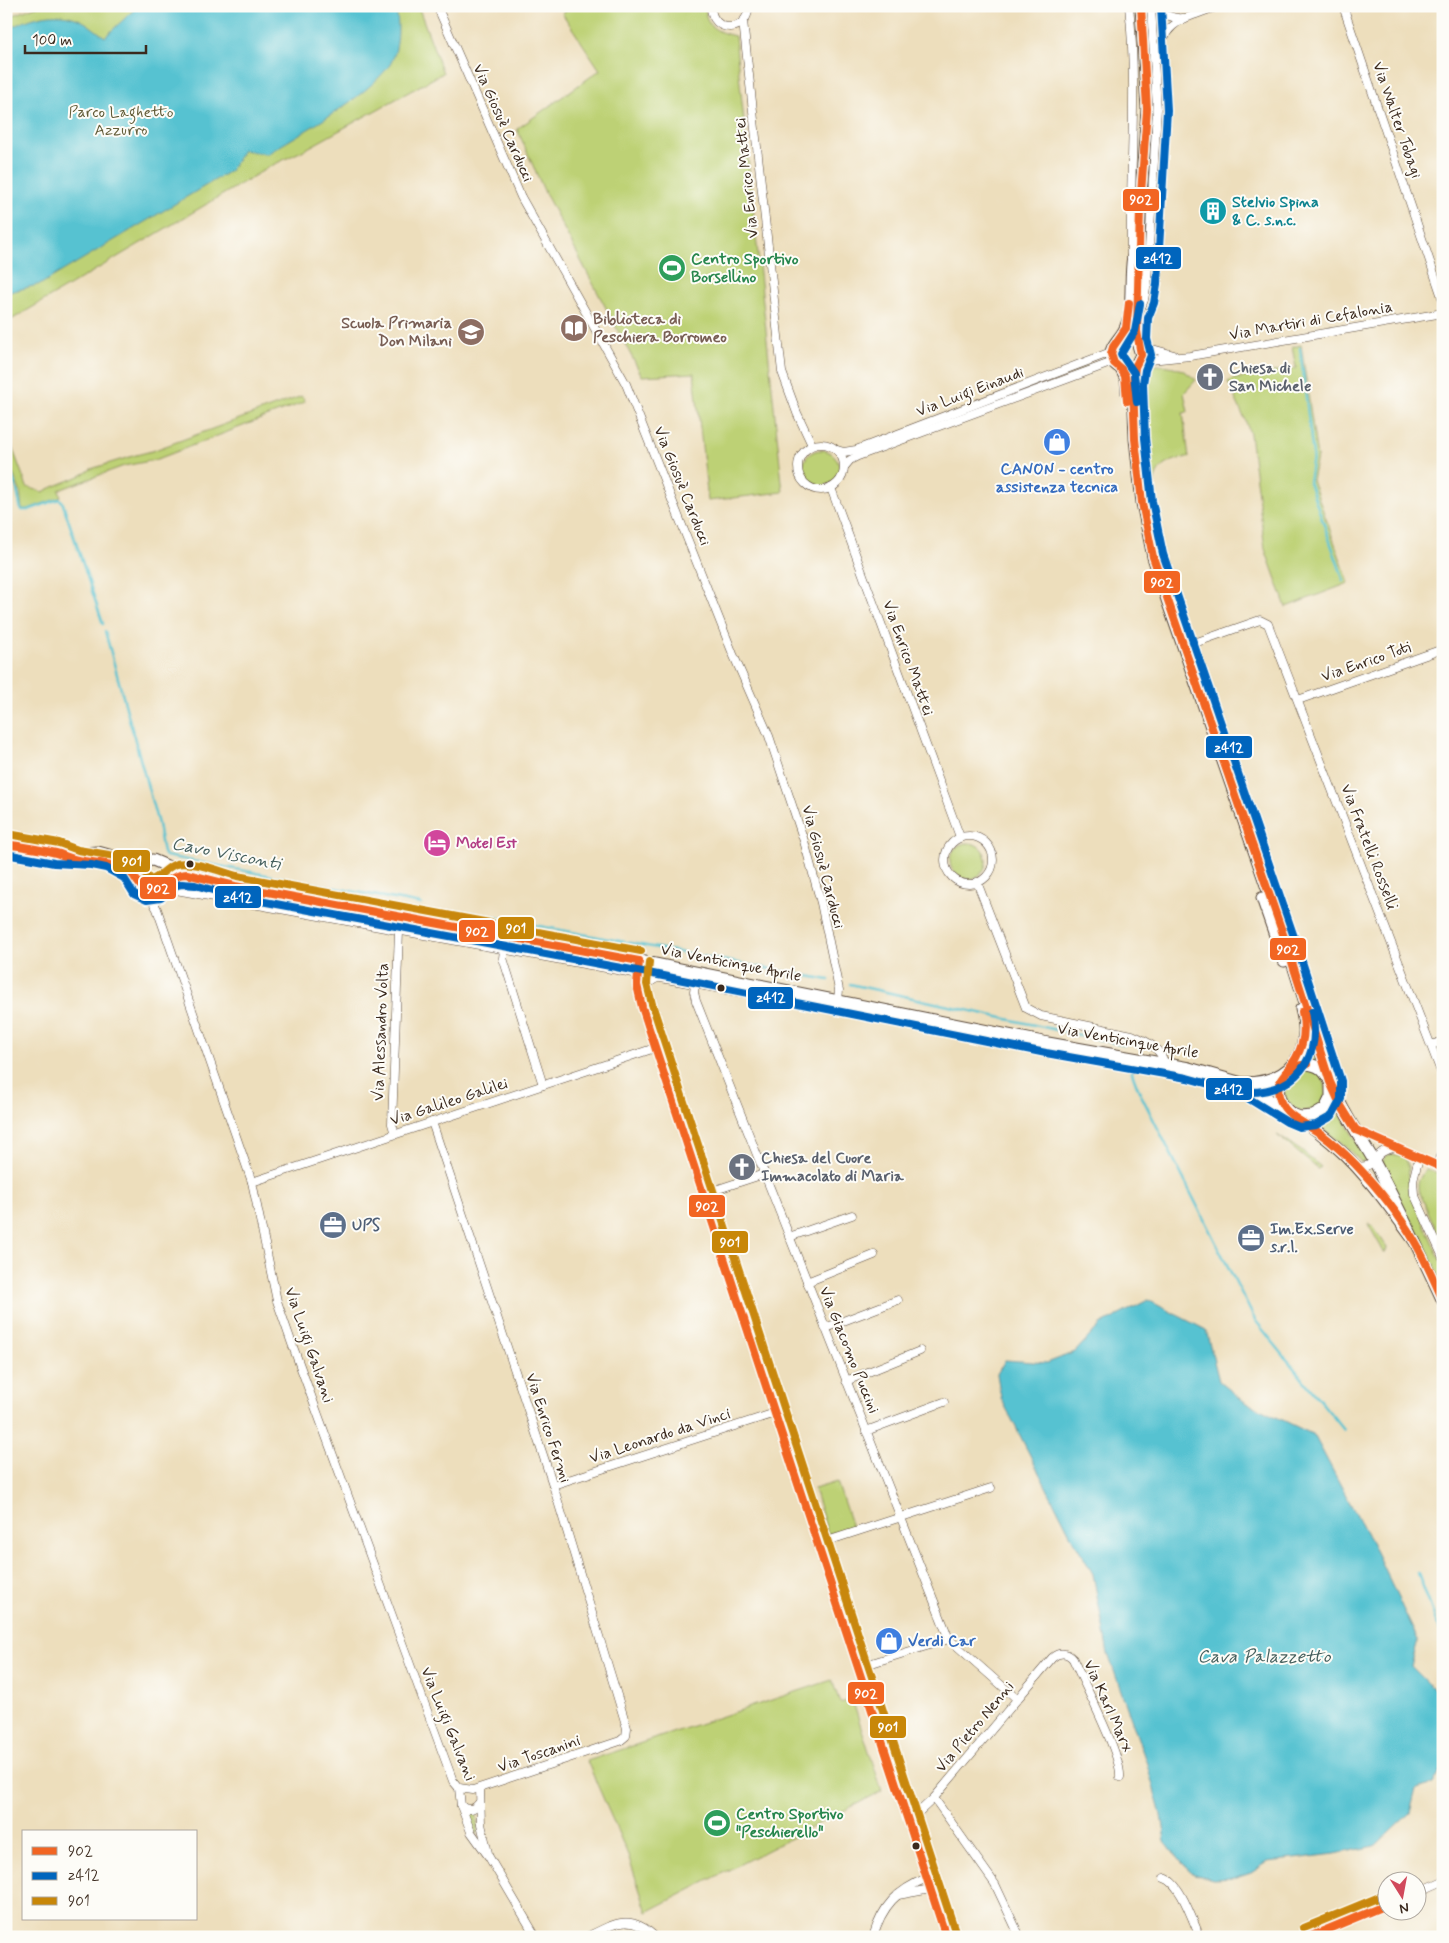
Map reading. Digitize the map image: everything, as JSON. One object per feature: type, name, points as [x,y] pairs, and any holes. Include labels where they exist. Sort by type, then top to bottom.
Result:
[{"type":"main road","points":[[1140,208],[1131,266],[1128,319],[1115,356],[1127,386],[1128,456],[1144,547],[1303,1016],[1304,1042],[1296,1060],[1280,1082],[1279,1092],[1282,1104],[1291,1113],[1300,1117],[1308,1117],[1323,1111],[1331,1097],[1330,1082],[1285,940],[1159,577],[1142,503],[1133,384],[1141,352],[1138,344],[1140,208],[1147,104],[1141,6]]},
{"type":"main road","points":[[1115,356],[1126,339],[1138,344]]},
{"type":"main road","points":[[1115,356],[1129,369],[1138,364]]},
{"type":"main road","points":[[6,844],[62,854],[103,853],[128,860],[153,860],[161,864],[166,873],[161,886],[153,890],[146,890],[138,884],[135,876],[125,868],[109,859],[88,854]]},
{"type":"main road","points":[[135,876],[139,865],[146,860]]},
{"type":"main road","name":"Via Venticinque Aprile","points":[[161,864],[200,872],[212,880]]},
{"type":"main road","name":"Via Venticinque Aprile","points":[[161,886],[169,878],[179,874],[187,874],[244,888],[700,973],[778,994],[838,1000],[1048,1043],[1205,1072],[1242,1083],[1291,1113],[1320,1134],[1356,1166],[1386,1201],[1415,1242]]},
{"type":"main road","points":[[1286,1072],[1297,1065],[1310,1065],[1324,1072],[1340,1104],[1374,1161],[1443,1301]]},
{"type":"main road","name":"Via Venticinque Aprile","points":[[1242,1083],[1265,1081],[1286,1072]]},
{"type":"street","name":"Via Giosuè Carducci","points":[[437,6],[521,197],[626,384],[733,654],[769,736],[801,832],[821,903],[839,990],[838,1000]]},
{"type":"street","points":[[711,6],[713,18],[721,26],[733,27],[744,22],[748,6]]},
{"type":"street","points":[[1129,6],[1134,105],[1131,182],[1131,266]]},
{"type":"street","points":[[1138,316],[1144,300],[1147,283],[1156,130],[1156,76],[1151,6]]},
{"type":"street","points":[[1155,6],[1164,14],[1172,17],[1188,18]]},
{"type":"street","points":[[1156,76],[1160,46],[1165,33],[1175,23],[1218,6]]},
{"type":"street","name":"Via Walter Tobagi","points":[[1343,6],[1443,300]]},
{"type":"street","name":"Via Enrico Mattei","points":[[744,22],[782,372],[797,413],[812,445]]},
{"type":"street","name":"Via Martiri di Cefalonia","points":[[1138,364],[1443,313]]},
{"type":"street","name":"Via Martiri di Cefalonia","points":[[1138,344],[1183,357]]},
{"type":"street","name":"Via Luigi Einaudi","points":[[837,450],[844,452],[856,450],[1115,356]]},
{"type":"street","name":"Via Luigi Einaudi","points":[[845,466],[850,460],[858,456],[1115,356]]},
{"type":"street","points":[[825,444],[837,450],[841,454],[845,466],[841,479],[831,488],[824,490],[816,490],[809,487],[799,476],[797,468],[801,454],[812,445],[825,444]]},
{"type":"street","name":"Via Enrico Mattei","points":[[831,488],[960,837]]},
{"type":"street","name":"Via Fratelli Rosselli","points":[[1183,647],[1260,620],[1266,622],[1270,627],[1443,1077]]},
{"type":"street","name":"Via Enrico Toti","points":[[1298,700],[1443,649]]},
{"type":"street","points":[[960,837],[979,838],[988,846],[991,852],[993,858],[990,870],[977,882],[970,884],[957,880],[948,871],[946,852],[960,837]]},
{"type":"street","points":[[977,882],[1026,1008],[1041,1016],[1142,1039],[1158,1051],[1164,1063]]},
{"type":"street","points":[[155,904],[161,886],[659,979],[778,994]]},
{"type":"street","name":"Via Luigi Galvani","points":[[146,890],[155,904],[252,1182],[280,1310],[453,1781],[462,1789],[461,1806],[471,1832],[489,1857],[536,1937]]},
{"type":"street","name":"Via Alessandro Volta","points":[[395,1134],[392,1124],[399,931]]},
{"type":"street","points":[[504,950],[503,958],[544,1085]]},
{"type":"street","points":[[640,961],[638,995],[642,1008],[946,1937]]},
{"type":"street","points":[[642,1008],[650,983],[669,974],[700,973]]},
{"type":"street","name":"Via Giacomo Puccini","points":[[696,985],[694,992],[696,1001],[949,1639],[1017,1699]]},
{"type":"street","points":[[1431,1046],[1443,1041]]},
{"type":"street","name":"Via Galileo Galilei","points":[[252,1182],[655,1048]]},
{"type":"street","name":"Via Enrico Fermi","points":[[432,1122],[553,1485],[626,1719],[628,1728],[626,1736],[620,1741]]},
{"type":"street","points":[[1356,1130],[1394,1148],[1440,1166],[1443,1148]]},
{"type":"street","points":[[1356,1166],[1368,1166],[1382,1151],[1394,1148]]},
{"type":"street","points":[[1419,1157],[1413,1181],[1414,1194],[1443,1257]]},
{"type":"street","points":[[703,1194],[764,1174]]},
{"type":"street","points":[[789,1237],[852,1215]]},
{"type":"street","points":[[807,1282],[874,1255]]},
{"type":"street","points":[[825,1328],[898,1300]]},
{"type":"street","points":[[846,1381],[920,1351]]},
{"type":"street","points":[[866,1431],[944,1402]]},
{"type":"street","name":"Via Leonardo da Vinci","points":[[553,1485],[775,1414]]},
{"type":"street","points":[[818,1544],[991,1488]]},
{"type":"street","points":[[858,1668],[949,1639]]},
{"type":"street","name":"Via Pietro Nenni","points":[[908,1817],[920,1812],[934,1798],[1052,1658],[1061,1653]]},
{"type":"street","name":"Via Karl Marx","points":[[1061,1653],[1073,1659],[1108,1737],[1120,1768],[1120,1777]]},
{"type":"street","name":"Via Toscanini","points":[[462,1789],[480,1789],[620,1741]]},
{"type":"street","name":"Via Luigi Galvani","points":[[480,1789],[481,1824],[489,1857]]},
{"type":"street","points":[[934,1798],[996,1884],[1020,1937]]},
{"type":"street","points":[[461,1806],[469,1809],[476,1808],[480,1803]]},
{"type":"street","points":[[873,1937],[882,1912],[888,1903],[911,1885],[927,1878]]},
{"type":"street","points":[[1164,1878],[1172,1882],[1179,1891],[1200,1937]]},
{"type":"street","points":[[1426,1889],[1443,1881]]},
{"type":"street","points":[[896,1896],[931,1889]]},
{"type":"street","points":[[1308,1937],[1376,1909]]},
{"type":"street","points":[[587,1937],[614,1924],[625,1922],[645,1927],[655,1937]]},
{"type":"green space","name":"Parco Laghetto Azzurro","points":[[37,6],[418,6],[443,73],[306,149],[271,166],[6,323],[6,18]]},
{"type":"green space","name":"Centro Sportivo Borsellino","points":[[575,6],[707,6],[706,13],[709,23],[723,33],[735,36],[783,492],[708,501],[694,373],[642,376],[545,193],[517,129],[600,70],[562,13]]},
{"type":"green space","points":[[1301,345],[1317,457],[1312,480],[1349,583],[1286,607],[1265,549],[1250,434],[1228,382],[1234,379],[1296,368],[1292,347]]},
{"type":"green space","points":[[1098,362],[1097,364],[1034,387],[1034,386]]},
{"type":"green space","points":[[1146,365],[1173,367],[1184,371],[1196,380],[1184,393],[1188,412],[1183,413],[1189,457],[1175,460],[1160,469],[1153,489],[1146,479],[1140,439],[1141,388]]},
{"type":"green space","points":[[302,396],[305,402],[155,460],[124,466],[59,490],[61,497],[28,509],[22,509],[20,491],[6,456],[6,431],[27,487],[43,492],[91,469],[152,451]]},
{"type":"green space","points":[[821,450],[834,455],[839,468],[834,481],[821,486],[808,481],[803,468],[808,455]]},
{"type":"green space","points":[[968,843],[981,848],[986,861],[981,874],[968,879],[955,874],[950,861],[955,848]]},
{"type":"green space","points":[[680,979],[705,982],[706,980],[774,992],[773,996]]},
{"type":"green space","points":[[1309,1032],[1316,1061],[1305,1059],[1309,1045]]},
{"type":"green space","points":[[1309,1069],[1317,1072],[1323,1078],[1326,1090],[1323,1102],[1317,1108],[1301,1111],[1293,1108],[1287,1102],[1284,1086],[1287,1078],[1293,1072]]},
{"type":"green space","points":[[1334,1104],[1367,1160],[1361,1162],[1345,1146],[1313,1122]]},
{"type":"green space","points":[[1277,1135],[1300,1150],[1321,1167],[1318,1169]]},
{"type":"green space","points":[[1391,1154],[1403,1156],[1409,1167],[1408,1188],[1443,1266],[1443,1291],[1381,1164],[1386,1156]]},
{"type":"green space","points":[[1425,1169],[1443,1175],[1443,1245],[1418,1189],[1418,1182]]},
{"type":"green space","points":[[1368,1224],[1372,1225],[1387,1247],[1386,1252],[1384,1252]]},
{"type":"green space","points":[[837,1482],[852,1527],[828,1534],[814,1489]]},
{"type":"green space","name":"Centro Sportivo \"Peschierello\"","points":[[832,1680],[840,1703],[852,1699],[882,1791],[647,1912],[628,1855],[587,1761]]},
{"type":"green space","points":[[476,1812],[478,1833],[476,1834],[466,1813]]},
{"type":"water","name":"Parco Laghetto Azzurro","points":[[138,6],[395,6],[398,28],[397,45],[389,66],[378,79],[349,103],[332,114],[267,154],[243,150],[230,171],[41,284],[6,293],[6,30],[25,21],[55,15],[76,18],[105,37]]},
{"type":"water","name":"Cava Palazzetto","points":[[1148,1300],[1206,1330],[1219,1381],[1245,1402],[1314,1435],[1376,1552],[1418,1640],[1411,1666],[1436,1691],[1443,1734],[1443,1766],[1433,1784],[1416,1789],[1410,1813],[1375,1846],[1335,1854],[1268,1862],[1251,1873],[1236,1878],[1213,1879],[1194,1874],[1183,1864],[1165,1841],[1161,1815],[1147,1764],[1108,1654],[1093,1574],[1069,1532],[1001,1398],[997,1374],[1005,1360],[1047,1363],[1075,1352],[1100,1325]]},
{"type":"waterway","points":[[1300,348],[1313,456],[1309,482],[1344,581]]},
{"type":"waterway","points":[[6,460],[17,490],[21,510],[28,510],[59,499],[62,501],[103,624]]},
{"type":"waterway","name":"Cavo Visconti","points":[[105,631],[158,824],[163,853],[166,856],[421,904]]},
{"type":"waterway","points":[[459,911],[829,980]]},
{"type":"waterway","points":[[850,984],[1124,1045]]},
{"type":"waterway","points":[[1130,1067],[1139,1091],[1255,1320],[1344,1430]]},
{"type":"waterway","points":[[1418,1573],[1443,1640]]},
{"type":"transit line","name":"902","points":[[1141,6],[1147,109],[1140,208],[1137,331],[1141,355],[1135,367],[1133,384],[1135,439],[1142,503],[1153,557],[1285,940],[1330,1082],[1340,1104],[1356,1130]]},
{"type":"transit line","name":"z412","points":[[6,854],[54,863],[91,865],[106,868],[124,878],[134,894],[147,900],[161,898],[177,885],[195,885],[233,896],[648,973],[1046,1053],[1187,1078],[1238,1092],[1287,1122],[1299,1127],[1316,1125],[1332,1116],[1341,1099],[1341,1081],[1294,937],[1163,554],[1152,501],[1145,438],[1143,384],[1145,370],[1151,355],[1147,339],[1148,318],[1154,303],[1157,284],[1167,110],[1161,6]]},
{"type":"transit line","name":"902","points":[[1127,401],[1125,376],[1114,363],[1111,354],[1113,347],[1126,328],[1129,303]]},
{"type":"transit line","name":"z412","points":[[1137,402],[1134,373],[1121,354],[1135,331],[1140,304]]},
{"type":"transit line","name":"901","points":[[8,834],[59,843],[78,850],[128,858],[142,869],[150,880],[176,864],[190,864],[237,876],[641,951]]},
{"type":"transit line","name":"902","points":[[6,844],[50,852],[75,859],[119,866],[128,870],[142,887],[149,890],[154,890],[175,877],[187,874],[235,886],[639,961]]},
{"type":"transit line","name":"902","points":[[639,961],[637,985],[642,1007],[946,1937]]},
{"type":"transit line","name":"901","points":[[649,962],[647,984],[652,1004],[956,1934]]},
{"type":"transit line","name":"902","points":[[1286,1072],[1296,1058],[1302,1044],[1304,1029],[1302,1012]]},
{"type":"transit line","name":"z412","points":[[1229,1090],[1249,1092],[1266,1090],[1282,1085],[1295,1076],[1305,1064],[1312,1049],[1314,1032],[1312,1012]]},
{"type":"transit line","name":"902","points":[[1307,1064],[1300,1065],[1289,1071],[1281,1080],[1278,1093],[1283,1106],[1297,1120],[1321,1134],[1338,1148],[1379,1191],[1395,1211],[1415,1242],[1443,1300]]},
{"type":"transit line","name":"902","points":[[1356,1130],[1443,1168]]},
{"type":"transit line","name":"901","points":[[1304,1928],[1376,1898]]},
{"type":"transit line","name":"902","points":[[1309,1937],[1376,1909]]},
{"type":"place","name":"Stelvio Spina & C. s.n.c.","points":[[1213,211]]},
{"type":"place","name":"Centro Sportivo Borsellino","points":[[672,268]]},
{"type":"place","name":"Biblioteca di Peschiera Borromeo","points":[[574,328]]},
{"type":"place","name":"Scuola Primaria Don Milani","points":[[471,332]]},
{"type":"place","name":"Chiesa di San Michele","points":[[1210,377]]},
{"type":"place","name":"CANON - centro assistenza tecnica","points":[[1057,442]]},
{"type":"place","name":"Motel Est","points":[[437,843]]},
{"type":"place","name":"Chiesa del Cuore Immacolato di Maria","points":[[742,1167]]},
{"type":"place","name":"UPS","points":[[333,1225]]},
{"type":"place","name":"Im.Ex.Serve s.r.l.","points":[[1251,1238]]},
{"type":"place","name":"Verdi Car","points":[[889,1641]]},
{"type":"place","name":"Centro Sportivo \"Peschierello\"","points":[[717,1823]]}]
